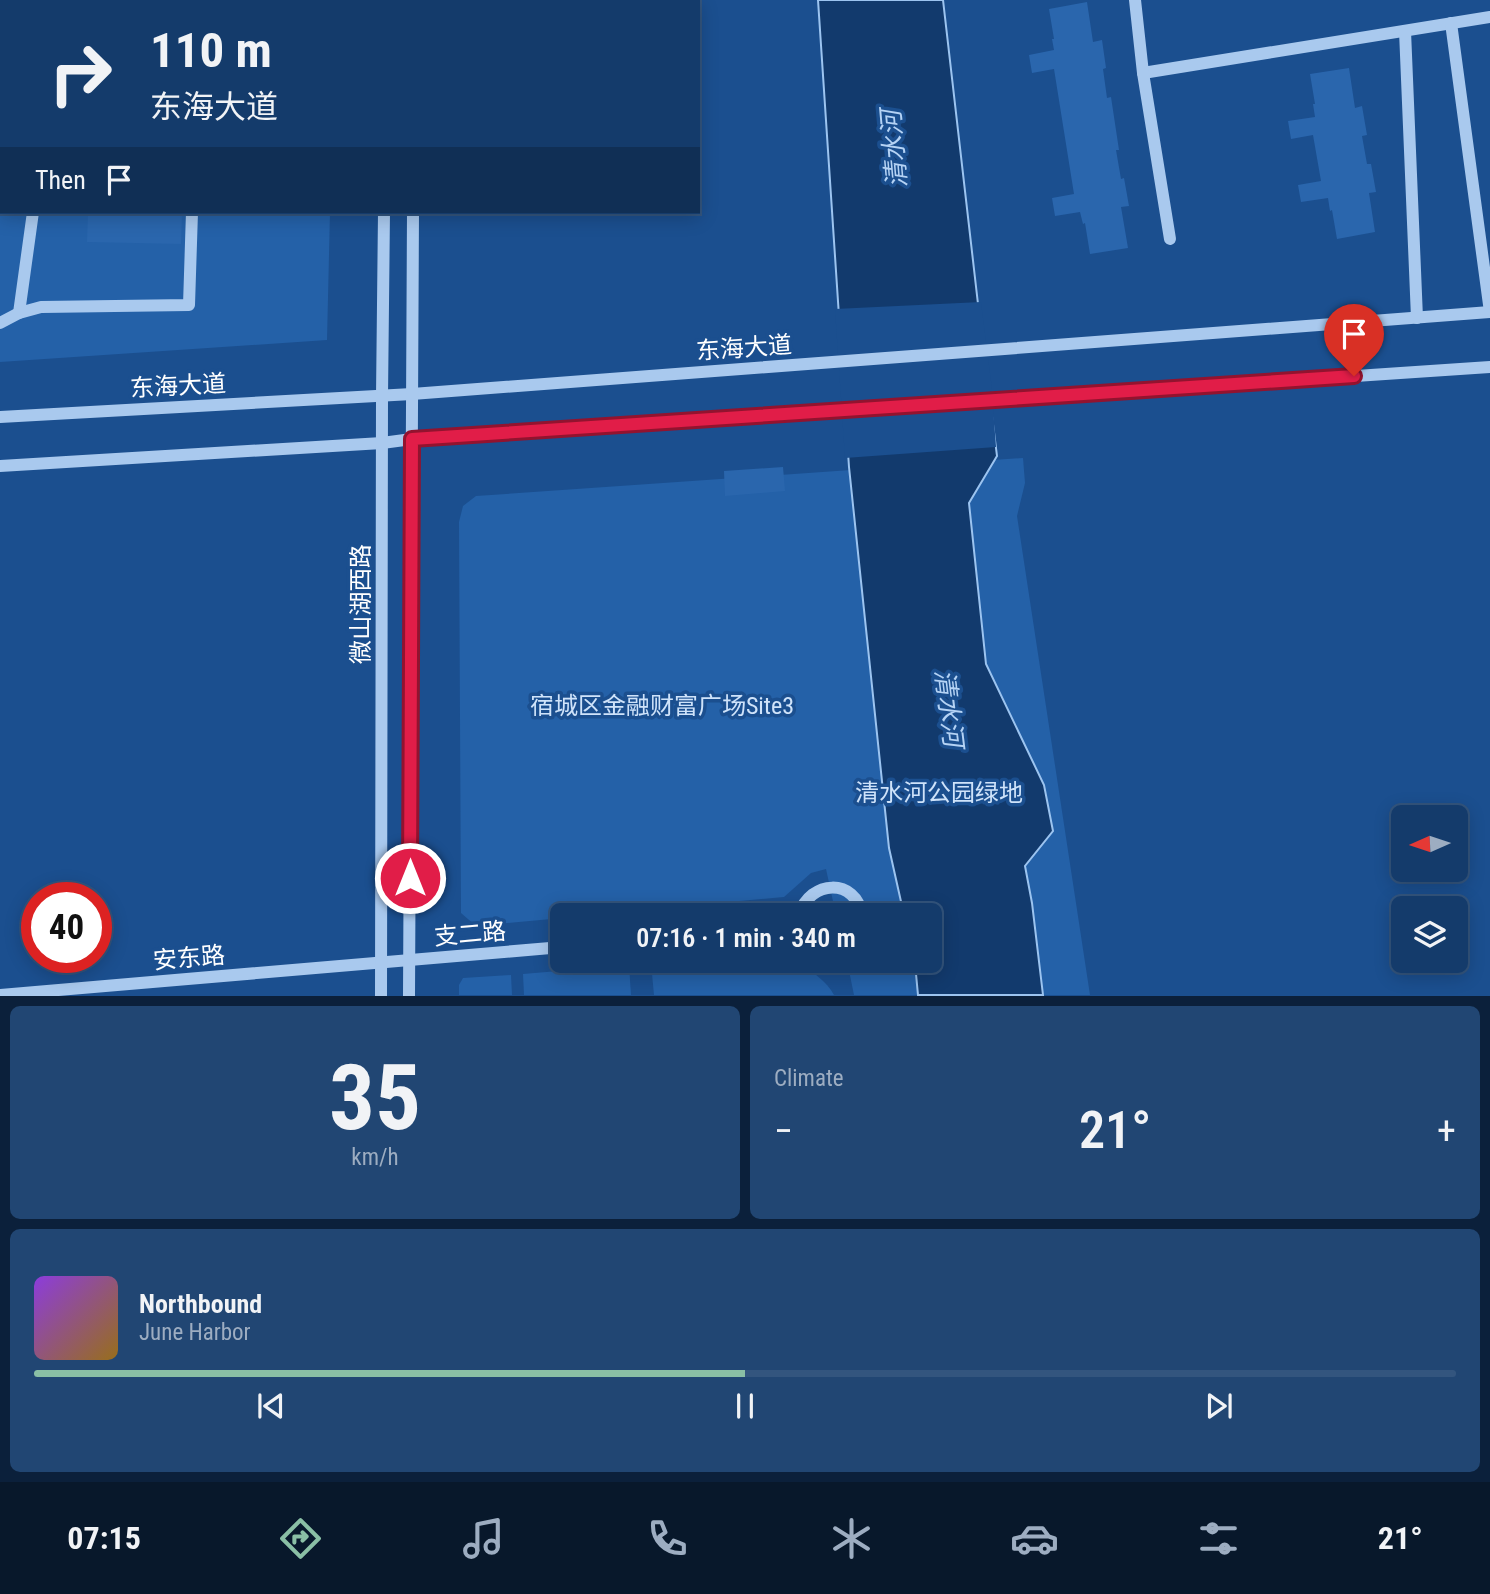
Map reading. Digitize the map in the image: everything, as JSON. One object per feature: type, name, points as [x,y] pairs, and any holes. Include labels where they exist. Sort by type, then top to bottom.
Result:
[{"type":"street","points":[[1135,0],[1143,73],[1170,239]]},
{"type":"street","points":[[1143,73],[1490,17]]},
{"type":"street","points":[[1451,23],[1490,312]]},
{"type":"street","points":[[1405,31],[1417,318]]},
{"type":"street","points":[[19,313],[33,214]]},
{"type":"street","points":[[0,323],[19,313],[41,307],[189,305],[192,214]]},
{"type":"street","name":"微山湖西路","points":[[381,996],[384,214]]},
{"type":"street","name":"微山湖西路","points":[[409,996],[413,214]]},
{"type":"street","name":"东海大道","points":[[0,417],[412,394],[1490,312]]},
{"type":"street","points":[[0,466],[382,443],[1490,368]]},
{"type":"street","points":[[804,903],[808,897],[827,887],[848,892],[858,903]]},
{"type":"street","name":"支二路","points":[[381,962],[550,948]]},
{"type":"street","name":"安东路","points":[[0,995],[381,962]]},
{"type":"street","points":[[0,989],[0,995]]},
{"type":"green space","points":[[0,214],[330,214],[327,340],[0,362]]},
{"type":"green space","name":"宿城区金融财富广场Site3","points":[[1023,458],[1025,483],[1017,516],[1090,995],[854,995],[849,973],[942,973],[942,903],[833,903],[826,869],[811,873],[784,897],[718,903],[550,903],[550,919],[476,926],[461,913],[459,522],[463,506],[476,496]]},
{"type":"green space","points":[[630,973],[631,995],[524,995],[523,974]]},
{"type":"green space","points":[[652,973],[814,973],[834,995],[654,995]]},
{"type":"green space","points":[[511,975],[512,995],[459,995],[459,985],[463,978]]},
{"type":"water","name":"清水河","points":[[818,0],[943,0],[997,456],[969,503],[986,664],[1044,785],[1053,831],[1025,866],[1043,995],[918,995],[915,973],[942,973],[942,903],[901,903],[889,848],[849,467]]},
{"type":"pier","points":[[981,302],[996,447],[845,458],[835,309]]},
{"type":"building","points":[[1087,2],[1093,42],[1102,40],[1107,98],[1111,97],[1119,150],[1116,150],[1129,206],[1121,207],[1128,248],[1090,254],[1085,223],[1083,224],[1080,212],[1055,216],[1052,198],[1074,194],[1054,69],[1032,73],[1029,55],[1054,50],[1049,9]]},
{"type":"building","points":[[1349,68],[1355,108],[1362,106],[1367,135],[1362,136],[1376,192],[1369,193],[1375,232],[1337,239],[1328,198],[1301,202],[1298,185],[1321,181],[1313,135],[1291,139],[1288,121],[1315,117],[1310,74]]},
{"type":"building","points":[[88,214],[182,214],[181,244],[87,242]]},
{"type":"building","points":[[783,467],[785,491],[725,496],[724,471]]},
{"type":"route","points":[[410,878],[412,439],[1354,376]]},
{"type":"park label","name":"清水河公园绿地","points":[[939,793]]}]
